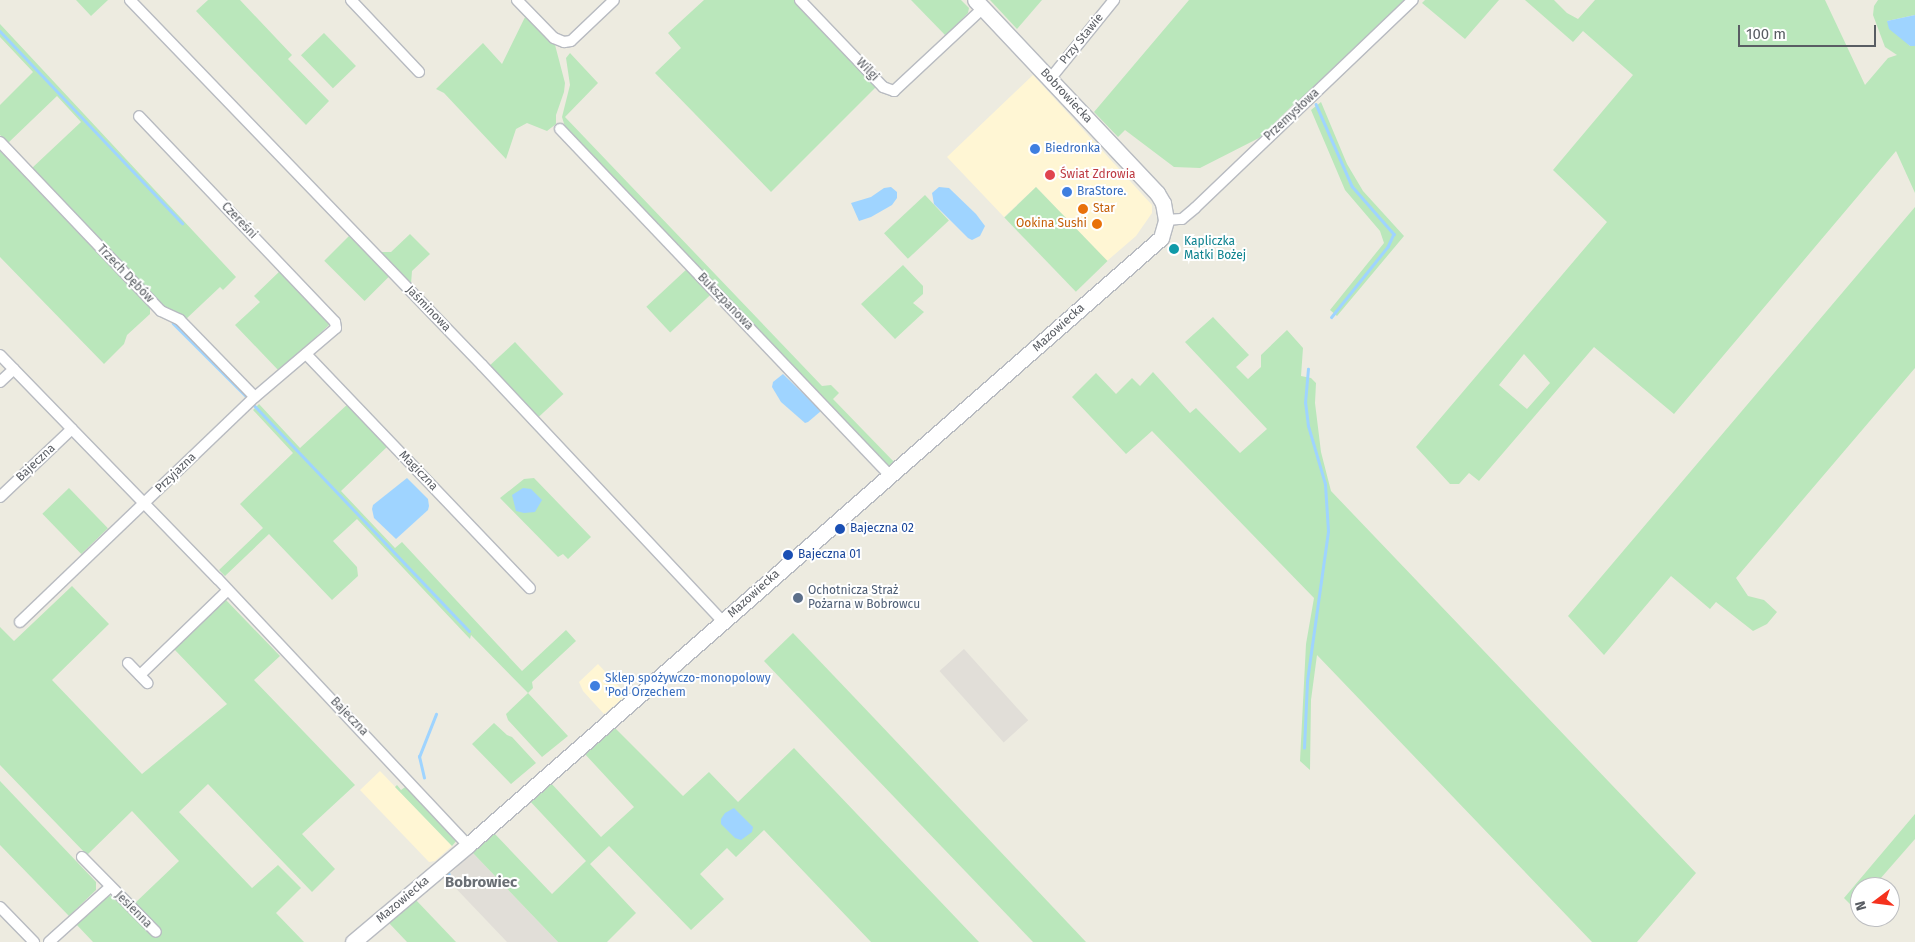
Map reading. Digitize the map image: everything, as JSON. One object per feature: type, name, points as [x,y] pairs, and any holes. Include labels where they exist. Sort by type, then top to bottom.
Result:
[{"type":"street","name":"Jaśminowa","points":[[130,0],[475,358],[723,622]]},
{"type":"street","points":[[351,0],[419,72]]},
{"type":"street","points":[[517,0],[554,38],[564,42],[571,41],[614,0]]},
{"type":"street","name":"Wilgi","points":[[800,0],[883,87],[894,91],[979,4]]},
{"type":"street","name":"Przy Stawie","points":[[1050,79],[1114,0]]},
{"type":"street","name":"Przemysłowa","points":[[1166,220],[1182,219],[1195,208],[1413,0]]},
{"type":"street","name":"Bobrowiecka","points":[[979,4],[1157,193],[1163,203],[1166,220]]},
{"type":"street","name":"Czereśni","points":[[139,116],[335,322],[336,328]]},
{"type":"street","name":"Bukszpanowa","points":[[560,130],[890,476]]},
{"type":"street","name":"Trzech Dębów","points":[[0,142],[161,311],[180,320],[255,397]]},
{"type":"street","name":"Mazowiecka","points":[[353,942],[468,845],[1161,238],[1166,220]]},
{"type":"street","name":"Przyjazna","points":[[20,622],[255,397],[336,328]]},
{"type":"street","name":"Magiczna","points":[[306,354],[530,588]]},
{"type":"street","name":"Bajeczna","points":[[0,355],[388,757],[468,845]]},
{"type":"street","points":[[0,382],[14,369]]},
{"type":"street","name":"Bajeczna","points":[[0,497],[72,429]]},
{"type":"street","points":[[140,675],[228,590]]},
{"type":"street","points":[[128,663],[147,683]]},
{"type":"street","name":"Jesienna","points":[[82,857],[156,932]]},
{"type":"street","name":"Jesienna","points":[[48,942],[110,887]]},
{"type":"street","points":[[0,907],[34,942]]},
{"type":"shaded area","points":[[1033,75],[1152,205],[1152,213],[1136,236],[1107,261],[1036,187],[1004,217],[947,157]]},
{"type":"shaded area","points":[[964,649],[1028,720],[1004,742],[939,671]]},
{"type":"shaded area","points":[[598,664],[627,695],[604,714],[583,691],[579,682]]},
{"type":"shaded area","points":[[380,771],[452,846],[435,861],[429,862],[360,790]]},
{"type":"shaded area","points":[[472,852],[558,942],[507,942],[446,878]]},
{"type":"green space","points":[[76,0],[108,0],[91,16]]},
{"type":"green space","points":[[208,0],[240,0],[292,55],[288,59],[329,101],[306,125],[196,11]]},
{"type":"green space","points":[[704,0],[797,0],[878,85],[771,192],[655,73],[681,48],[668,33]]},
{"type":"green space","points":[[911,0],[961,0],[969,8],[968,13],[946,36]]},
{"type":"green space","points":[[990,0],[1042,0],[1017,29]]},
{"type":"green space","points":[[1189,0],[1408,0],[1298,107],[1294,104],[1259,138],[1200,168],[1174,167],[1125,130],[1118,137],[1094,112]]},
{"type":"green space","points":[[1425,0],[1499,0],[1465,39],[1422,3]]},
{"type":"green space","points":[[1525,0],[1554,0],[1567,13],[1578,19],[1595,0],[1825,0],[1865,85],[1888,58],[1897,55],[1885,47],[1873,15],[1874,6],[1878,0],[1915,0],[1915,15],[1887,21],[1910,46],[1915,46],[1915,193],[1896,151],[1674,414],[1594,347],[1479,481],[1469,473],[1459,484],[1450,484],[1416,447],[1607,222],[1553,170],[1633,75],[1583,31],[1573,42]],"holes":[[[1524,354],[1550,383],[1527,409],[1499,385]]]},
{"type":"green space","points":[[527,13],[554,41],[565,83],[564,92],[556,115],[556,124],[547,131],[527,123],[516,129],[506,159],[444,93],[436,89],[483,43],[502,64]]},
{"type":"green space","points":[[0,24],[236,277],[223,290],[220,287],[185,320],[162,308],[32,168],[81,122],[57,96],[8,143],[0,135],[0,105],[33,72],[0,37]]},
{"type":"green space","points":[[324,33],[356,66],[333,88],[301,55]]},
{"type":"green space","points":[[570,53],[598,83],[565,117],[822,386],[831,385],[839,393],[833,399],[895,463],[890,467],[565,127],[562,117],[570,85],[566,58]]},
{"type":"green space","points":[[1321,102],[1347,164],[1363,191],[1404,236],[1337,316],[1330,310],[1384,243],[1380,231],[1345,190],[1311,110]]},
{"type":"green space","points":[[0,151],[150,308],[150,314],[127,335],[124,344],[104,364],[0,257]]},
{"type":"green space","points":[[1036,187],[1108,261],[1076,292],[1004,218]]},
{"type":"green space","points":[[925,195],[949,221],[908,259],[884,233]]},
{"type":"green space","points":[[1915,207],[1915,368],[1736,578],[1748,596],[1764,600],[1777,612],[1767,624],[1753,631],[1716,602],[1710,609],[1671,576],[1604,655],[1568,616]]},
{"type":"green space","points":[[410,234],[430,254],[412,271],[411,284],[380,252],[391,252]]},
{"type":"green space","points":[[349,236],[389,276],[365,301],[324,261]]},
{"type":"green space","points":[[903,265],[923,286],[923,294],[913,303],[924,312],[895,339],[861,304]]},
{"type":"green space","points":[[688,268],[712,294],[670,332],[646,307]]},
{"type":"green space","points":[[281,270],[327,316],[329,325],[279,371],[235,325],[260,302],[254,296]]},
{"type":"green space","points":[[1213,317],[1249,355],[1236,367],[1248,379],[1261,367],[1261,355],[1287,330],[1303,348],[1301,376],[1311,378],[1316,383],[1315,403],[1321,452],[1331,491],[1696,873],[1637,942],[1592,942],[1317,655],[1311,700],[1310,770],[1300,761],[1306,644],[1314,598],[1152,431],[1126,454],[1072,397],[1096,373],[1116,394],[1132,378],[1140,386],[1153,372],[1190,413],[1196,408],[1240,453],[1267,429],[1185,342]]},
{"type":"green space","points":[[515,342],[563,394],[538,418],[489,366]]},
{"type":"green space","points":[[349,403],[389,445],[341,491],[395,548],[402,542],[522,671],[566,630],[576,641],[532,682],[533,688],[528,693],[471,635],[470,639],[357,519],[333,541],[357,567],[358,576],[332,600],[269,534],[225,576],[219,570],[263,528],[240,504],[293,453],[253,410],[259,404],[300,448]]},
{"type":"green space","points":[[534,478],[591,537],[568,559],[563,554],[558,557],[500,498],[524,479]]},
{"type":"green space","points":[[69,488],[108,528],[81,554],[42,514]]},
{"type":"green space","points":[[72,586],[109,624],[52,680],[142,774],[227,704],[174,649],[225,599],[280,656],[254,680],[355,785],[302,834],[335,869],[312,892],[208,784],[179,812],[252,888],[278,865],[301,888],[276,913],[304,942],[93,942],[76,924],[104,898],[113,895],[156,938],[161,933],[134,904],[179,861],[132,811],[87,855],[0,765],[0,627],[14,641]]},
{"type":"green space","points":[[793,633],[1086,942],[1033,942],[764,661]]},
{"type":"green space","points":[[528,693],[568,736],[542,757],[508,720],[506,714]]},
{"type":"green space","points":[[494,723],[512,737],[536,763],[511,784],[472,744]]},
{"type":"green space","points":[[613,726],[683,796],[709,772],[738,802],[794,748],[979,942],[871,942],[764,830],[736,857],[727,848],[700,874],[724,899],[691,930],[609,846],[590,864],[636,913],[607,942],[558,942],[472,852],[494,833],[552,894],[586,861],[528,799],[550,782],[601,837],[634,807],[584,753]]},
{"type":"green space","points":[[0,781],[96,882],[96,890],[69,916],[0,845]]},
{"type":"green space","points":[[397,785],[401,790],[408,785],[457,840],[452,846],[395,787]]},
{"type":"green space","points":[[1915,814],[1915,839],[1882,877],[1862,877]]},
{"type":"green space","points":[[1850,891],[1850,904],[1844,898]]},
{"type":"green space","points":[[415,899],[456,942],[407,942],[389,923]]},
{"type":"water","points":[[1915,15],[1915,46],[1910,46],[1889,29],[1887,21]]},
{"type":"water","points":[[891,187],[897,192],[897,198],[892,205],[871,217],[859,221],[851,203],[871,197],[884,188]]},
{"type":"water","points":[[939,187],[949,188],[976,214],[985,226],[980,236],[972,240],[968,238],[934,204],[932,193]]},
{"type":"water","points":[[783,374],[821,411],[808,422],[805,423],[781,402],[772,387],[773,382]]},
{"type":"water","points":[[407,478],[428,499],[429,506],[428,510],[396,539],[374,518],[372,509],[373,505]]},
{"type":"water","points":[[523,488],[531,489],[542,500],[535,512],[524,513],[516,511],[512,495]]},
{"type":"water","points":[[734,808],[753,827],[752,832],[741,840],[735,838],[721,824],[721,819],[725,813]]},
{"type":"waterway","points":[[0,31],[182,223]]},
{"type":"waterway","points":[[1316,104],[1352,186],[1394,234],[1388,247],[1332,317]]},
{"type":"waterway","points":[[173,323],[247,397]]},
{"type":"waterway","points":[[1304,748],[1307,681],[1328,531],[1325,484],[1308,426],[1305,403],[1308,369]]},
{"type":"waterway","points":[[254,405],[469,631]]},
{"type":"waterway","points":[[424,778],[419,757],[436,714]]},
{"type":"waterway","points":[[448,870],[451,882]]},
{"type":"place","name":"Biedronka","points":[[1035,149]]},
{"type":"place","name":"Świat Zdrowia","points":[[1050,175]]},
{"type":"place","name":"BraStore.","points":[[1067,192]]},
{"type":"place","name":"Star","points":[[1083,209]]},
{"type":"place","name":"Ookina Sushi","points":[[1097,224]]},
{"type":"place","name":"Kapliczka Matki Bożej","points":[[1174,249]]},
{"type":"place","name":"Bajeczna 02","points":[[840,529]]},
{"type":"place","name":"Bajeczna 01","points":[[788,555]]},
{"type":"place","name":"Ochotnicza Straż Pożarna w Bobrowcu","points":[[798,598]]},
{"type":"place","name":"Sklep spożywczo-monopolowy 'Pod Orzechem","points":[[595,686]]},
{"type":"district","name":"Bobrowiec","points":[[481,883]]}]
